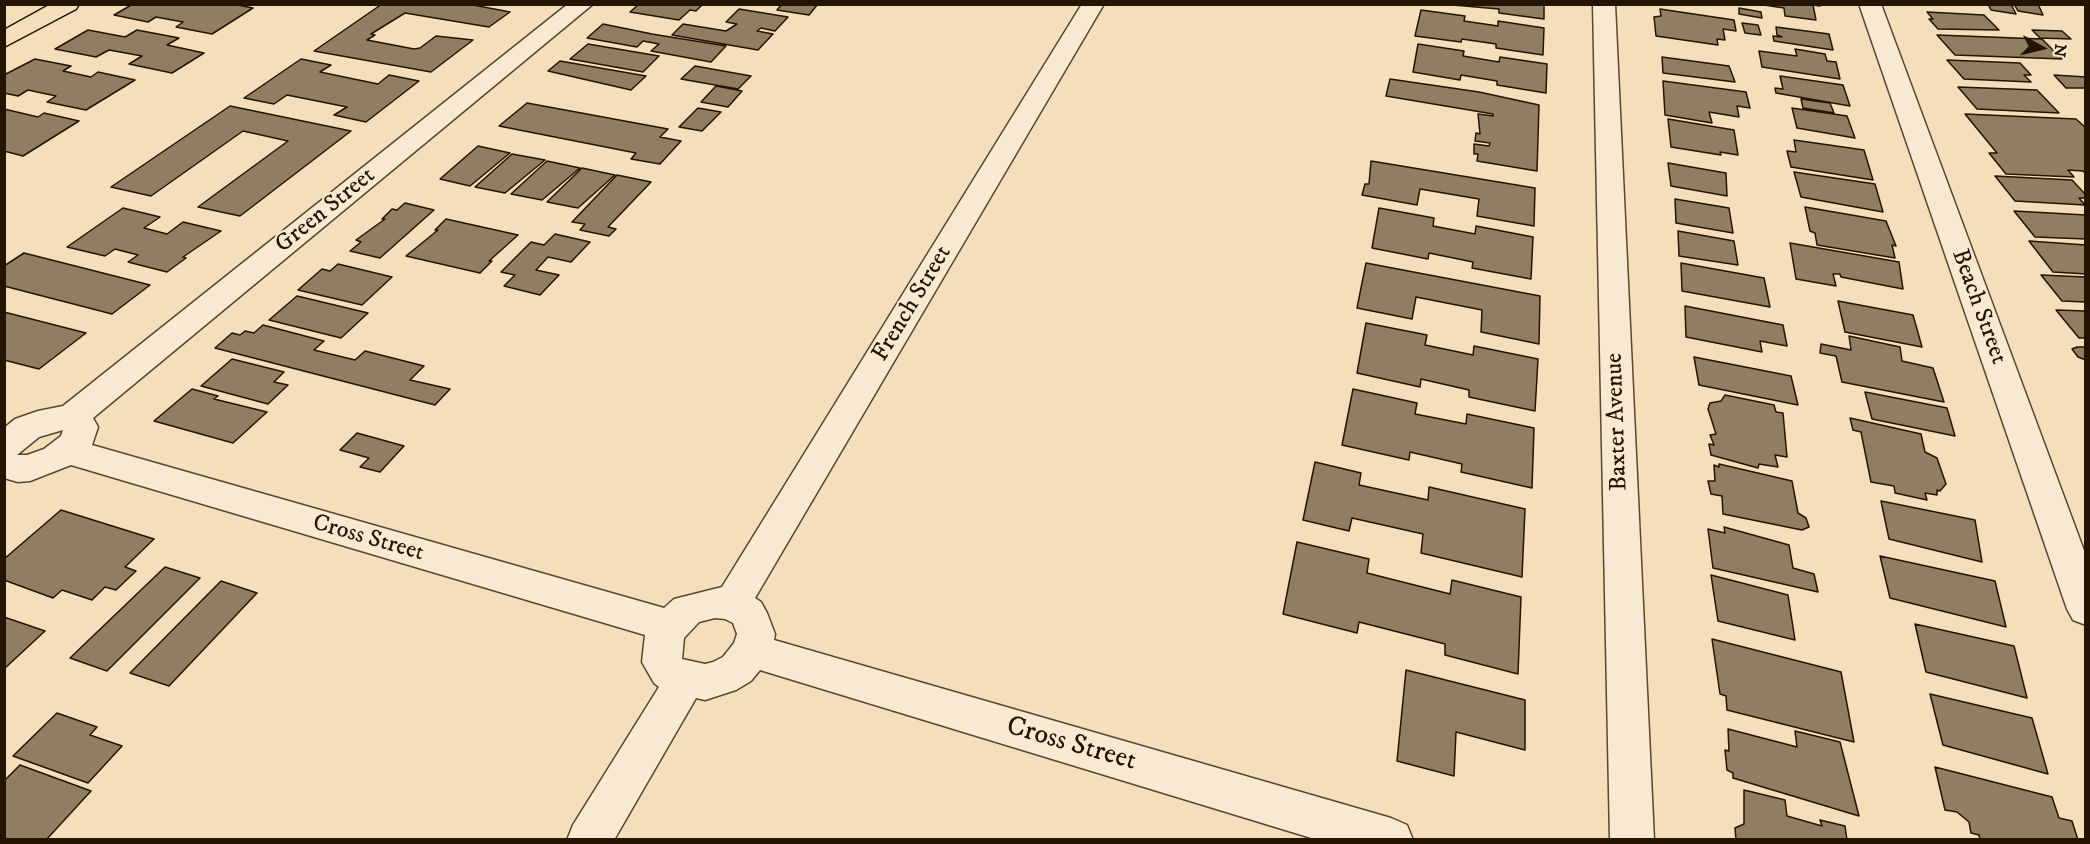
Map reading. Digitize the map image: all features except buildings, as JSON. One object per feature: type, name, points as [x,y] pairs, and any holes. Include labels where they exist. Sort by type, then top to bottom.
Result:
[{"type":"highway","points":[[4,22],[56,6]]},
{"type":"highway","points":[[4,38],[56,6]]},
{"type":"street","name":"Green Street","points":[[7,452],[30,468],[43,464],[69,435],[582,4]]},
{"type":"street","name":"French Street","points":[[732,603],[1094,4]]},
{"type":"street","name":"Baxter Avenue","points":[[1604,4],[1632,840]]},
{"type":"street","name":"Beach Street","points":[[1870,4],[2085,609]]},
{"type":"street","name":"Cross Street","points":[[69,435],[670,626]]},
{"type":"street","points":[[732,603],[748,613],[754,623],[756,634],[752,651],[737,669],[723,678],[705,682],[685,681],[668,671],[663,662],[662,640],[670,626],[687,610],[700,604],[732,603]]},
{"type":"street","name":"Cross Street","points":[[752,651],[1391,840]]},
{"type":"street","points":[[590,840],[685,681]]}]
